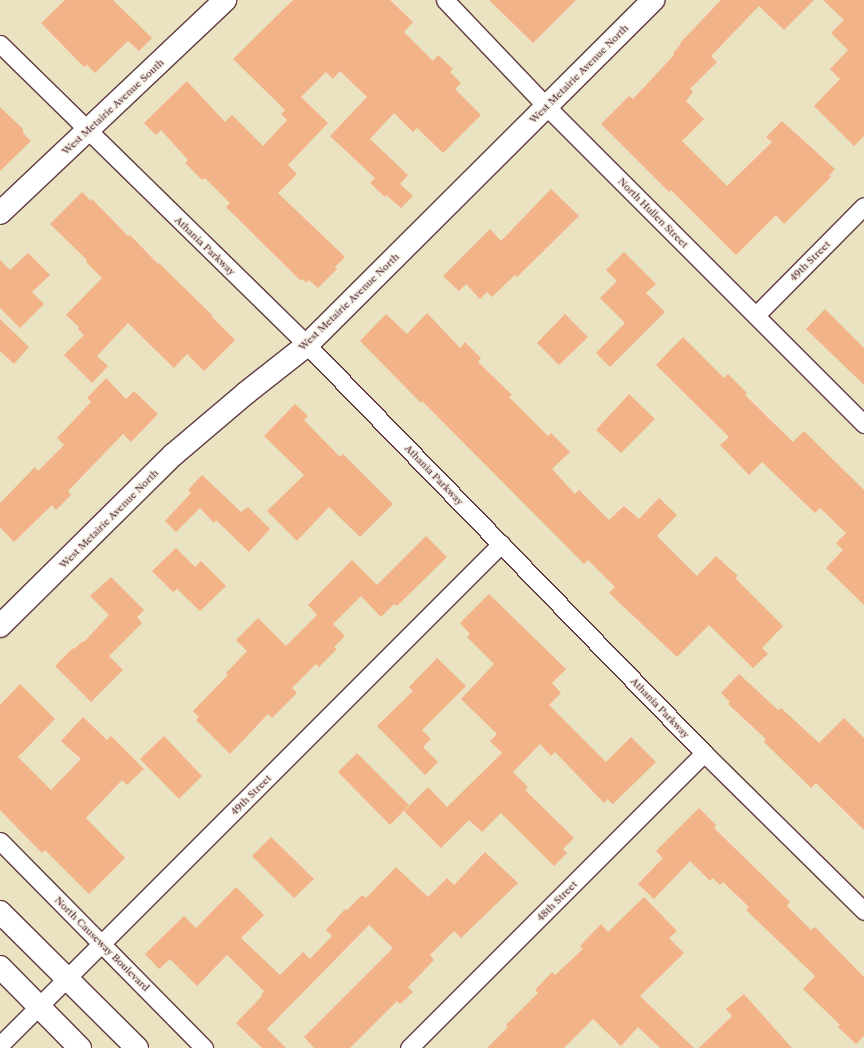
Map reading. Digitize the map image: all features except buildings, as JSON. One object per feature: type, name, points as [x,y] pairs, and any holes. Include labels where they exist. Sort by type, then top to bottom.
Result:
[{"type":"main road","name":"West Metairie Avenue South","points":[[0,213],[226,0]]},
{"type":"main road","name":"West Metairie Avenue North","points":[[0,626],[173,455],[246,393],[307,345],[653,0]]},
{"type":"main road","points":[[0,912],[137,1048]]},
{"type":"main road","points":[[0,968],[80,1048]]},
{"type":"street","name":"North Hullen Street","points":[[445,0],[546,106],[864,424]]},
{"type":"street","name":"Athania Parkway","points":[[0,44],[87,131],[307,345],[704,753],[864,911]]},
{"type":"street","name":"49th Street","points":[[756,315],[864,206]]},
{"type":"street","name":"49th Street","points":[[6,1040],[501,544]]},
{"type":"street","name":"48th Street","points":[[409,1048],[704,753]]},
{"type":"street","name":"North Causeway Boulevard","points":[[0,841],[204,1048]]}]
